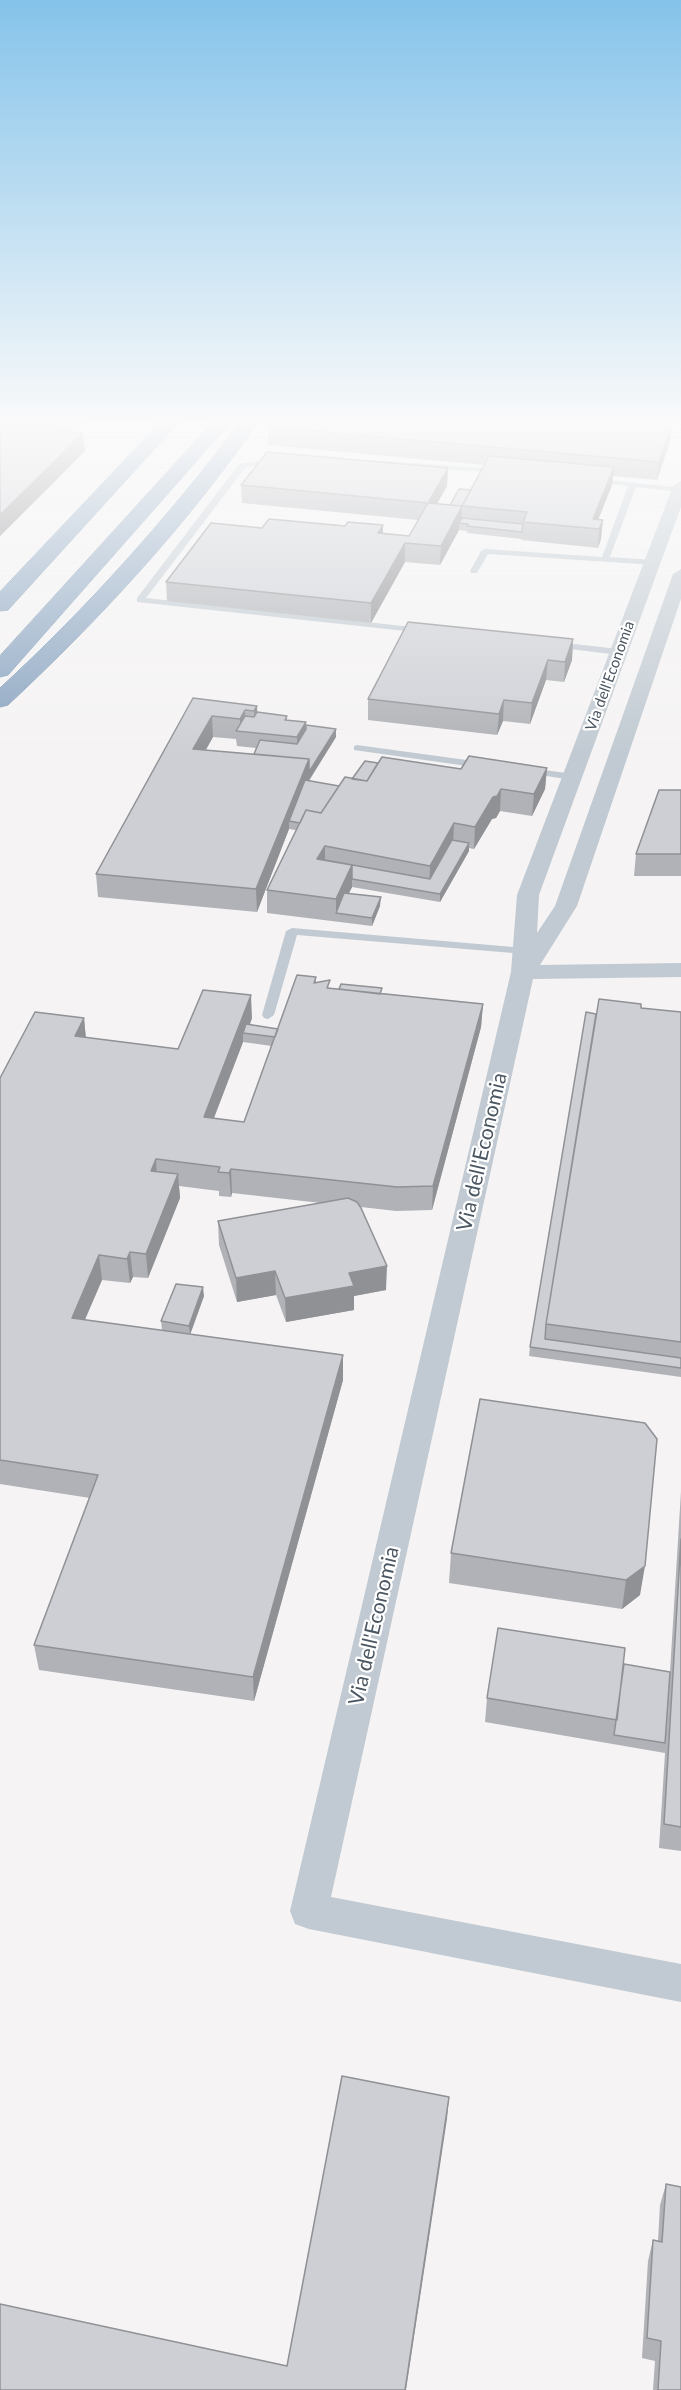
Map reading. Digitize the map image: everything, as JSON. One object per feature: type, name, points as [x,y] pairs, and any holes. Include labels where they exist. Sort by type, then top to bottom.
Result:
[{"type":"highway","points":[[0,605],[67,533]]},
{"type":"highway","points":[[0,670],[122,533]]},
{"type":"highway","points":[[0,700],[69,636],[162,533]]},
{"type":"highway","points":[[8,626],[57,573]]},
{"type":"street","name":"Via dell'Economia","points":[[663,533],[528,895],[524,962],[309,1911],[681,1983]]},
{"type":"street","name":"Via dell'Economia","points":[[524,962],[566,906],[681,574]]},
{"type":"street","points":[[524,962],[681,970]]},
{"type":"lane","points":[[191,533],[140,600],[429,632]]},
{"type":"lane","points":[[605,560],[615,533]]},
{"type":"lane","points":[[474,571],[485,551],[652,563]]},
{"type":"lane","points":[[546,644],[619,652]]},
{"type":"lane","points":[[357,748],[493,766]]},
{"type":"lane","points":[[516,769],[573,777]]},
{"type":"lane","points":[[268,1015],[292,931],[524,962]]},
{"type":"building","points":[[204,533],[378,533],[409,536],[411,533],[448,533],[441,546],[405,543],[371,603],[166,582]]},
{"type":"building","points":[[408,622],[573,639],[565,662],[548,660],[532,703],[504,700],[499,714],[368,699]]},
{"type":"building","points":[[193,698],[257,706],[254,711],[245,710],[240,719],[212,716],[193,749],[309,759],[256,889],[96,874]]},
{"type":"building","points":[[257,712],[287,716],[285,720],[306,722],[297,737],[236,731],[245,716],[254,717]]},
{"type":"building","points":[[306,725],[336,729],[309,772],[309,759],[254,754],[260,740],[297,744]]},
{"type":"building","points":[[469,756],[547,768],[534,794],[501,789],[497,796],[493,797],[475,827],[454,823],[430,866],[325,846],[317,859],[352,865],[336,899],[267,890],[306,810],[321,813],[345,777],[367,781],[382,757],[461,769]]},
{"type":"building","points":[[365,761],[378,763],[367,781],[352,779]]},
{"type":"building","points":[[305,780],[339,786],[321,813],[306,810],[300,823],[289,821]]},
{"type":"building","points":[[659,790],[681,790],[681,854],[636,854]]},
{"type":"building","points":[[452,840],[469,843],[440,894],[352,879],[352,865],[325,860],[430,879]]},
{"type":"building","points":[[344,893],[381,897],[372,918],[336,913]]},
{"type":"building","points":[[297,975],[316,977],[314,983],[330,980],[327,988],[483,1004],[433,1186],[397,1187],[231,1169],[229,1173],[218,1172],[220,1167],[156,1159],[151,1171],[178,1174],[146,1254],[130,1252],[127,1259],[99,1255],[72,1318],[343,1355],[253,1677],[34,1645],[98,1475],[0,1460],[0,1078],[35,1012],[84,1018],[75,1036],[178,1049],[203,990],[251,995],[204,1117],[244,1122]]},
{"type":"building","points":[[341,984],[382,988],[380,994],[339,989]]},
{"type":"building","points":[[599,999],[641,1004],[641,1008],[681,1012],[681,1342],[546,1324]]},
{"type":"building","points":[[586,1012],[596,1014],[545,1339],[681,1358],[681,1368],[530,1347]]},
{"type":"building","points":[[246,1024],[278,1029],[275,1037],[243,1033]]},
{"type":"building","points":[[348,1198],[357,1202],[361,1208],[387,1266],[349,1273],[354,1286],[285,1298],[275,1271],[236,1278],[218,1221]]},
{"type":"building","points":[[176,1284],[203,1287],[189,1326],[161,1321]]},
{"type":"building","points":[[480,1399],[645,1423],[657,1439],[645,1566],[626,1580],[451,1553]]},
{"type":"building","points":[[681,1539],[681,1827],[664,1824]]},
{"type":"building","points":[[498,1628],[625,1648],[617,1720],[487,1698]]},
{"type":"building","points":[[624,1664],[670,1672],[665,1743],[614,1735]]},
{"type":"building","points":[[342,2076],[449,2097],[405,2390],[0,2390],[0,2304],[287,2366]]},
{"type":"building","points":[[666,2184],[681,2187],[681,2390],[658,2390],[661,2341],[647,2338],[653,2240],[662,2242]]}]
